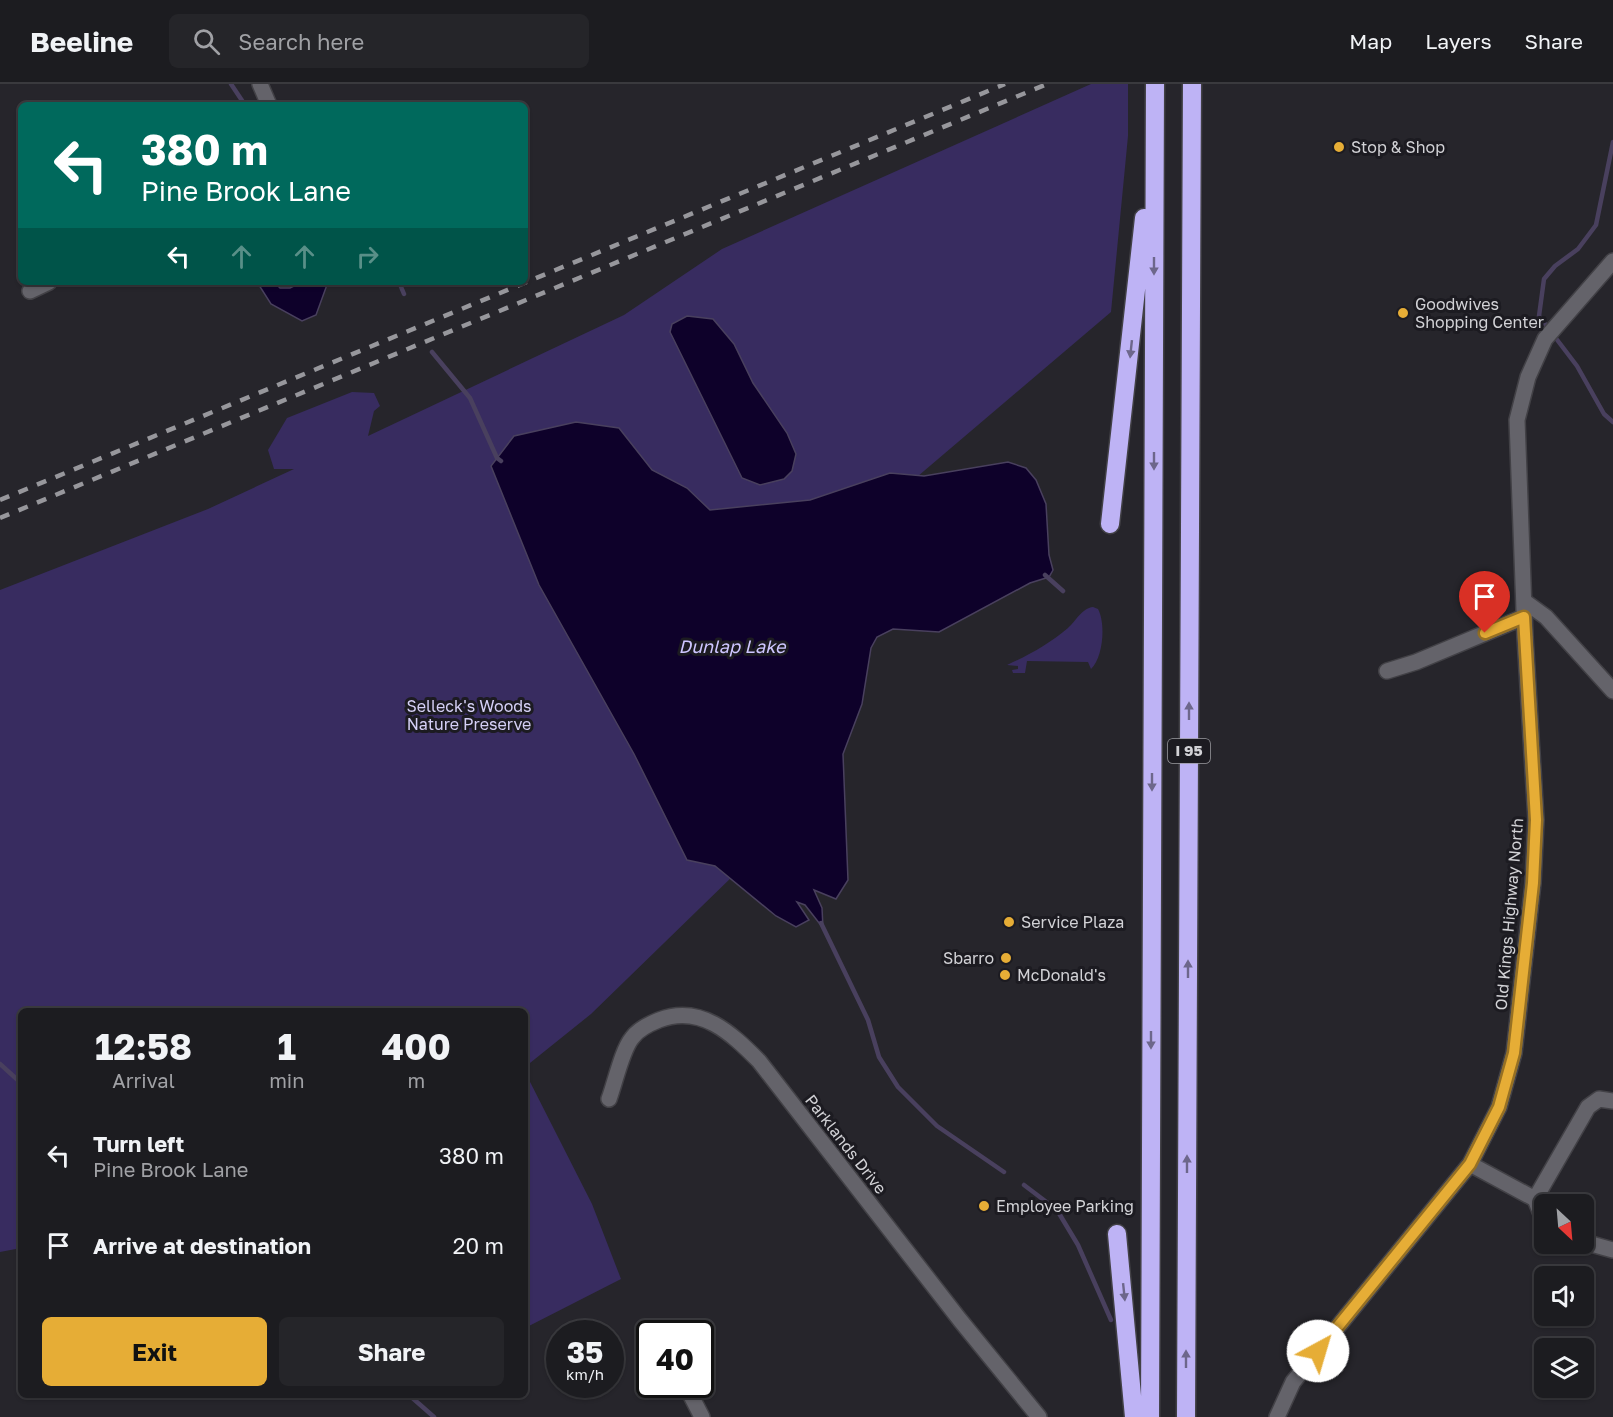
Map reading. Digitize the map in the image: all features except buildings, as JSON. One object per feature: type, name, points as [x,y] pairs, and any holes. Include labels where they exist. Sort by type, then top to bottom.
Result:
[{"type":"highway","name":"I 95","points":[[1186,1417],[1192,84]]},
{"type":"highway","name":"I 95","points":[[1149,1417],[1155,91]]},
{"type":"highway","points":[[1110,524],[1128,377],[1155,91]]},
{"type":"highway","points":[[1117,1234],[1134,1417]]},
{"type":"street","points":[[260,84],[267,102]]},
{"type":"street","name":"Old Kings Highway North","points":[[1276,1417],[1293,1382],[1470,1164],[1499,1107],[1514,1053],[1533,883],[1536,820],[1524,609],[1518,420],[1528,377],[1545,339],[1613,261]]},
{"type":"street","points":[[30,291],[43,285]]},
{"type":"street","points":[[1387,671],[1416,662],[1524,609],[1546,616],[1613,691]]},
{"type":"street","name":"Parklands Drive","points":[[609,1099],[631,1038],[646,1025],[668,1017],[688,1014],[712,1021],[729,1033],[759,1061],[960,1320],[1039,1417]]},
{"type":"street","points":[[1537,1194],[1588,1107],[1599,1099],[1613,1101]]},
{"type":"street","points":[[1470,1164],[1534,1197]]},
{"type":"street","points":[[1594,1245],[1613,1250]]},
{"type":"street","points":[[692,1398],[702,1417]]},
{"type":"green space","name":"Selleck's Woods Nature Preserve","points":[[1091,84],[1128,84],[1128,136],[1111,312],[757,613],[778,832],[591,1014],[528,1065],[528,1008],[18,1008],[18,1249],[0,1252],[0,590],[208,509],[294,469],[274,469],[268,450],[287,418],[352,392],[374,393],[380,406],[374,411],[368,436],[624,315],[722,249]]},
{"type":"green space","points":[[1093,607],[1098,609],[1100,615],[1102,640],[1098,657],[1091,669],[1088,662],[1027,661],[1025,673],[1013,673],[1012,670],[1018,669],[1018,666],[1007,665],[1054,639],[1082,612]]},
{"type":"green space","points":[[528,1078],[592,1204],[621,1279],[528,1326]]},
{"type":"water","points":[[259,285],[290,288],[296,285],[327,285],[316,315],[302,321],[271,304]]},
{"type":"water","points":[[687,316],[713,319],[734,344],[753,383],[787,433],[796,454],[792,471],[784,479],[760,485],[742,478],[670,332],[672,324]]},
{"type":"water","name":"Dunlap Lake","points":[[576,422],[619,428],[652,470],[687,488],[710,510],[810,500],[890,473],[924,476],[1008,462],[1026,468],[1036,480],[1046,504],[1049,555],[1053,570],[1049,577],[1030,583],[939,632],[893,629],[877,637],[871,648],[862,704],[843,754],[848,880],[836,899],[814,890],[822,908],[823,928],[805,905],[797,902],[809,920],[796,927],[776,916],[715,866],[687,860],[634,754],[539,585],[491,466],[514,436]]},
{"type":"waterway","points":[[231,84],[243,102]]},
{"type":"waterway","points":[[1613,142],[1596,225],[1578,249],[1555,266],[1544,279],[1539,316],[1577,366],[1604,414],[1613,422]]},
{"type":"waterway","points":[[400,285],[404,294]]},
{"type":"waterway","points":[[432,352],[470,398],[497,458],[501,461]]},
{"type":"waterway","points":[[1045,575],[1063,591]]},
{"type":"waterway","points":[[821,923],[868,1020],[879,1057],[898,1087],[937,1126],[1004,1172]]},
{"type":"waterway","points":[[0,1064],[18,1080]]},
{"type":"waterway","points":[[1024,1185],[1057,1210],[1078,1245],[1111,1320]]},
{"type":"waterway","points":[[412,1398],[434,1417]]},
{"type":"railway","points":[[528,281],[1005,84]]},
{"type":"railway","points":[[0,518],[1047,84]]},
{"type":"railway","points":[[0,500],[519,285]]},
{"type":"place","name":"Stop & Shop","points":[[1339,147]]},
{"type":"place","name":"Goodwives Shopping Center","points":[[1403,313]]},
{"type":"place","name":"Service Plaza","points":[[1009,922]]},
{"type":"place","name":"Sbarro","points":[[1006,958]]},
{"type":"place","name":"McDonald's","points":[[1005,975]]},
{"type":"place","name":"Employee Parking","points":[[984,1206]]},
{"type":"route","points":[[1318,1351],[1470,1164],[1499,1107],[1514,1053],[1533,883],[1536,820],[1524,617],[1485,633]]}]
